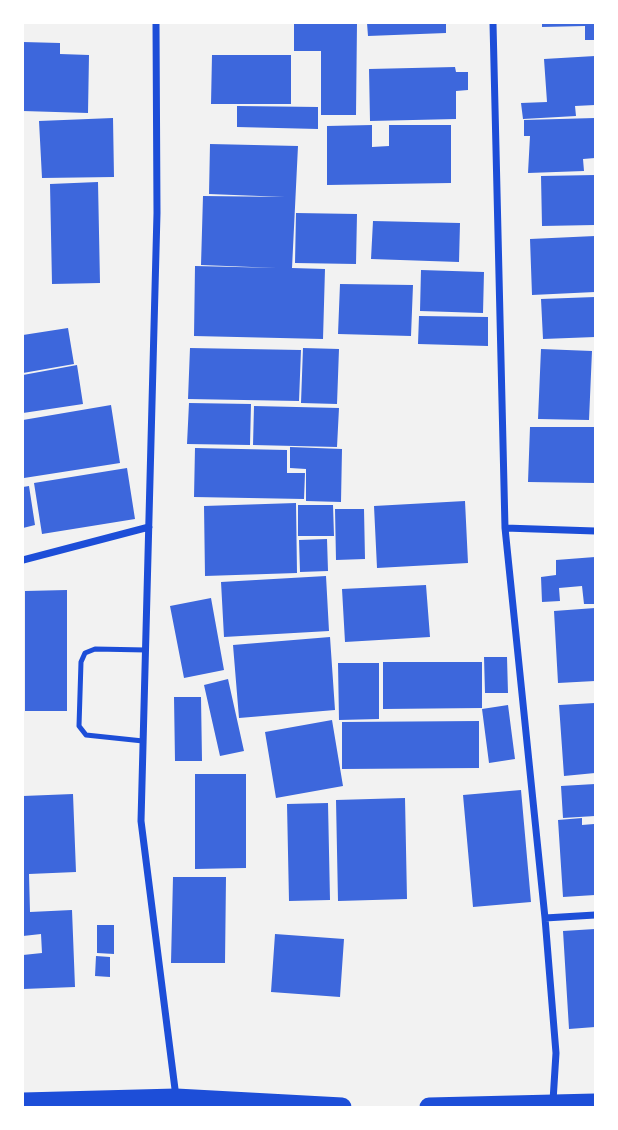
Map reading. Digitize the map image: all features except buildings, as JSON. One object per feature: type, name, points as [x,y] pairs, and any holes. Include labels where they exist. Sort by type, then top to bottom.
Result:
[{"type":"highway","points":[[23,1102],[176,1097],[342,1107]]},
{"type":"highway","points":[[429,1107],[595,1103]]},
{"type":"street","points":[[156,23],[157,213],[141,821],[176,1097]]},
{"type":"street","points":[[493,23],[505,528],[545,918],[556,1053],[552,1102]]},
{"type":"street","points":[[23,560],[149,527]]},
{"type":"street","points":[[505,528],[595,531]]},
{"type":"street","points":[[545,918],[595,915]]},
{"type":"lane","points":[[143,741],[86,734],[79,726],[79,713],[81,662],[85,653],[95,649],[146,650]]}]
